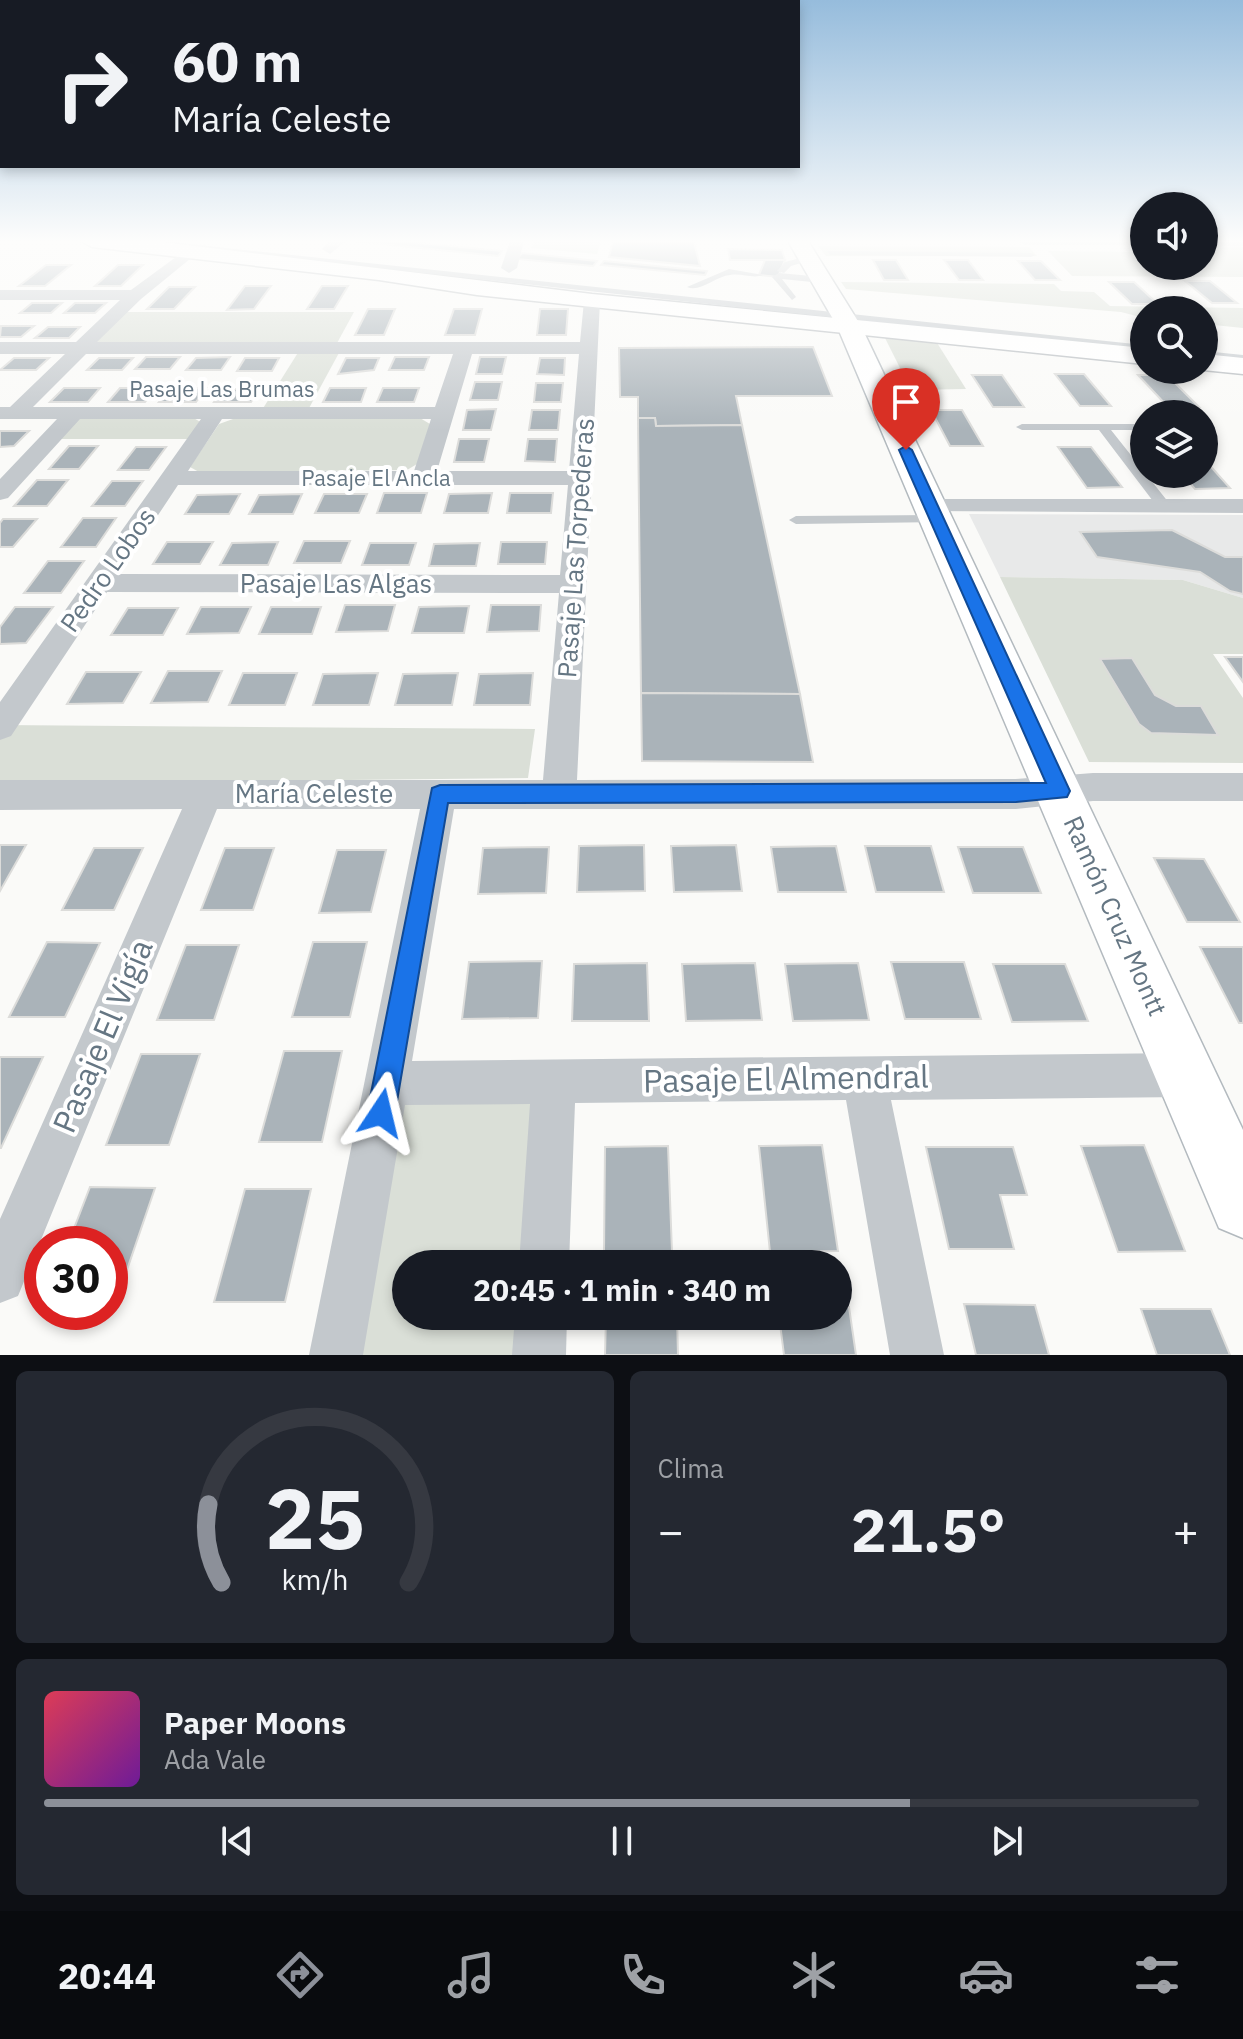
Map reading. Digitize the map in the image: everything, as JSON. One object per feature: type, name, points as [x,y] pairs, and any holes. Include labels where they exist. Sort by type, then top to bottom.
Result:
[{"type":"main road","points":[[751,304],[838,306],[1130,329]]},
{"type":"main road","points":[[834,304],[1130,354]]},
{"type":"main road","points":[[1218,337],[1243,340]]},
{"type":"main road","points":[[1218,363],[1243,366]]},
{"type":"street","points":[[7,413],[126,304]]},
{"type":"street","name":"Pasaje Las Torpederas","points":[[559,794],[592,304]]},
{"type":"street","name":"Ramón Cruz Montt","points":[[838,306],[934,512],[1243,1204]]},
{"type":"street","points":[[0,348],[589,348]]},
{"type":"street","points":[[423,478],[464,348]]},
{"type":"street","name":"Pasaje Las Brumas","points":[[7,413],[443,413]]},
{"type":"street","points":[[0,493],[74,413]]},
{"type":"street","name":"Pedro Lobos","points":[[0,727],[216,413]]},
{"type":"street","name":"Pasaje El Ancla","points":[[171,478],[580,478]]},
{"type":"street","points":[[934,512],[1243,506]]},
{"type":"street","name":"Pasaje Las Algas","points":[[99,583],[573,584]]},
{"type":"street","name":"María Celeste","points":[[0,795],[1016,794],[1093,787],[1243,787]]},
{"type":"street","name":"Pasaje El Vigía","points":[[0,1278],[206,794]]},
{"type":"street","points":[[336,1355],[440,794]]},
{"type":"street","name":"Pasaje El Almendral","points":[[386,1083],[1185,1075]]},
{"type":"street","points":[[864,1078],[917,1355]]},
{"type":"street","points":[[545,1250],[554,1081]]},
{"type":"street","points":[[539,1355],[540,1330]]},
{"type":"lane","points":[[819,304],[838,306]]},
{"type":"lane","points":[[819,304],[1130,343]]},
{"type":"lane","points":[[1218,352],[1243,355]]},
{"type":"lane","points":[[1022,427],[1130,427]]},
{"type":"lane","points":[[1102,427],[1164,506]]},
{"type":"lane","points":[[796,520],[934,512]]},
{"type":"shaded area","points":[[1028,304],[1130,306],[1130,314],[1121,312]]},
{"type":"shaded area","points":[[1218,308],[1243,308],[1243,328],[1218,325]]},
{"type":"shaded area","points":[[124,312],[354,312],[336,345],[91,344]]},
{"type":"shaded area","points":[[882,332],[934,338],[966,389],[911,390]]},
{"type":"shaded area","points":[[299,351],[340,351],[308,410],[262,410]]},
{"type":"shaded area","points":[[79,417],[192,417],[202,423],[190,439],[58,439]]},
{"type":"shaded area","points":[[420,418],[430,424],[417,464],[407,470],[199,472],[190,467],[219,424],[233,419]]},
{"type":"shaded area","points":[[969,514],[1243,515],[1243,598],[1183,580],[1000,577]]},
{"type":"shaded area","points":[[1000,577],[1183,580],[1243,598],[1243,654],[1213,654],[1243,698],[1243,763],[1089,762]]},
{"type":"shaded area","points":[[0,725],[535,729],[528,778],[0,784]]},
{"type":"shaded area","points":[[402,1099],[536,1099],[526,1250],[392,1250],[392,1330],[520,1330],[519,1355],[359,1355]]},
{"type":"building","points":[[31,304],[61,304],[51,313],[20,313]]},
{"type":"building","points":[[74,304],[105,304],[95,313],[64,313]]},
{"type":"building","points":[[152,304],[179,304],[174,309],[147,309]]},
{"type":"building","points":[[231,304],[258,304],[254,309],[227,310]]},
{"type":"building","points":[[310,304],[337,304],[334,309],[307,309]]},
{"type":"building","points":[[368,309],[395,309],[384,335],[355,335]]},
{"type":"building","points":[[454,309],[482,309],[475,335],[445,335]]},
{"type":"building","points":[[540,309],[568,309],[566,335],[537,335]]},
{"type":"building","points":[[1,326],[34,326],[21,337],[0,337]]},
{"type":"building","points":[[48,327],[80,327],[69,338],[35,338]]},
{"type":"building","points":[[813,347],[832,396],[736,396],[742,425],[656,426],[655,418],[638,418],[638,397],[620,397],[619,348]]},
{"type":"building","points":[[146,357],[180,357],[170,369],[135,369]]},
{"type":"building","points":[[230,357],[221,370],[186,370],[196,358]]},
{"type":"building","points":[[395,357],[429,357],[424,370],[389,370]]},
{"type":"building","points":[[480,357],[506,357],[502,374],[476,374]]},
{"type":"building","points":[[14,358],[49,358],[36,370],[0,370]]},
{"type":"building","points":[[99,358],[133,358],[122,370],[87,370]]},
{"type":"building","points":[[245,358],[279,358],[272,371],[237,371]]},
{"type":"building","points":[[346,358],[379,358],[374,370],[338,374]]},
{"type":"building","points":[[540,358],[565,358],[564,375],[537,374]]},
{"type":"building","points":[[1055,374],[1084,374],[1111,406],[1080,406]]},
{"type":"building","points":[[972,375],[1002,375],[1024,407],[993,407]]},
{"type":"building","points":[[475,382],[502,382],[498,400],[470,400]]},
{"type":"building","points":[[536,383],[563,383],[561,402],[534,402]]},
{"type":"building","points":[[1146,384],[1176,384],[1192,400],[1161,400]]},
{"type":"building","points":[[64,388],[100,388],[88,402],[50,402]]},
{"type":"building","points":[[120,388],[156,388],[145,402],[108,402]]},
{"type":"building","points":[[206,388],[196,402],[159,402],[170,389]]},
{"type":"building","points":[[330,388],[366,388],[361,402],[323,402]]},
{"type":"building","points":[[383,388],[419,388],[414,402],[377,402]]},
{"type":"building","points":[[223,389],[259,389],[251,402],[214,402]]},
{"type":"building","points":[[496,409],[491,430],[463,430],[467,410]]},
{"type":"building","points":[[532,410],[560,410],[558,430],[529,430]]},
{"type":"building","points":[[931,410],[962,410],[983,446],[950,446]]},
{"type":"building","points":[[638,418],[655,418],[656,426],[742,425],[800,694],[641,693]]},
{"type":"building","points":[[0,431],[29,431],[14,446],[0,447]]},
{"type":"building","points":[[459,439],[489,439],[484,462],[454,462]]},
{"type":"building","points":[[528,439],[557,439],[555,462],[525,461]]},
{"type":"building","points":[[69,446],[98,446],[79,469],[49,469]]},
{"type":"building","points":[[136,447],[166,447],[149,470],[118,470]]},
{"type":"building","points":[[1058,447],[1091,447],[1122,487],[1087,488]]},
{"type":"building","points":[[1218,475],[1230,488],[1195,489],[1218,488]]},
{"type":"building","points":[[37,480],[68,480],[47,506],[14,506]]},
{"type":"building","points":[[112,481],[143,481],[125,506],[92,506]]},
{"type":"building","points":[[384,493],[427,493],[421,513],[377,513]]},
{"type":"building","points":[[492,493],[488,513],[444,513],[449,494]]},
{"type":"building","points":[[510,493],[553,493],[551,513],[507,513]]},
{"type":"building","points":[[240,494],[229,514],[185,514],[197,495]]},
{"type":"building","points":[[302,494],[293,514],[249,514],[259,495]]},
{"type":"building","points":[[324,494],[367,494],[359,513],[315,513]]},
{"type":"building","points":[[83,518],[116,518],[96,547],[61,547]]},
{"type":"building","points":[[3,519],[37,519],[13,547],[0,547],[0,523]]},
{"type":"building","points":[[1172,530],[1225,557],[1243,557],[1243,594],[1230,591],[1200,572],[1097,557],[1080,532]]},
{"type":"building","points":[[304,541],[350,541],[341,563],[294,563]]},
{"type":"building","points":[[167,542],[213,542],[200,564],[153,564]]},
{"type":"building","points":[[278,542],[268,565],[220,565],[232,543]]},
{"type":"building","points":[[501,542],[547,542],[545,564],[498,564]]},
{"type":"building","points":[[370,543],[416,543],[409,565],[362,565]]},
{"type":"building","points":[[480,543],[476,566],[429,566],[434,544]]},
{"type":"building","points":[[48,561],[84,561],[61,593],[24,593]]},
{"type":"building","points":[[345,605],[395,605],[388,631],[336,632]]},
{"type":"building","points":[[491,605],[541,605],[539,631],[487,632]]},
{"type":"building","points":[[469,606],[464,633],[412,633],[419,607]]},
{"type":"building","points":[[15,607],[53,607],[26,643],[0,644],[0,627]]},
{"type":"building","points":[[201,607],[251,607],[239,633],[187,634]]},
{"type":"building","points":[[271,607],[321,607],[312,634],[259,634]]},
{"type":"building","points":[[128,608],[178,608],[163,635],[111,635]]},
{"type":"building","points":[[1225,657],[1243,657],[1243,682]]},
{"type":"building","points":[[1132,658],[1155,695],[1176,706],[1201,706],[1218,735],[1151,733],[1139,724],[1100,659]]},
{"type":"building","points":[[168,671],[222,671],[208,702],[151,703]]},
{"type":"building","points":[[86,672],[141,672],[123,703],[67,704]]},
{"type":"building","points":[[243,673],[297,673],[285,705],[229,705]]},
{"type":"building","points":[[378,673],[369,705],[313,705],[323,674]]},
{"type":"building","points":[[458,673],[452,705],[395,705],[403,674]]},
{"type":"building","points":[[533,673],[530,705],[474,705],[479,674]]},
{"type":"building","points":[[641,693],[800,694],[813,762],[642,761]]},
{"type":"building","points":[[0,845],[26,845],[0,891]]},
{"type":"building","points":[[644,845],[645,891],[577,892],[579,846]]},
{"type":"building","points":[[736,845],[742,891],[674,892],[671,846]]},
{"type":"building","points":[[836,846],[846,892],[778,892],[771,847]]},
{"type":"building","points":[[865,846],[931,846],[944,892],[876,892]]},
{"type":"building","points":[[549,847],[546,893],[478,894],[483,848]]},
{"type":"building","points":[[958,847],[1023,847],[1041,893],[973,893]]},
{"type":"building","points":[[94,848],[143,848],[114,910],[62,910]]},
{"type":"building","points":[[225,848],[274,848],[253,910],[201,910]]},
{"type":"building","points":[[337,850],[386,850],[371,912],[319,913]]},
{"type":"building","points":[[1154,858],[1204,859],[1240,922],[1187,922]]},
{"type":"building","points":[[47,942],[100,943],[65,1017],[9,1017]]},
{"type":"building","points":[[313,942],[367,942],[350,1017],[292,1017]]},
{"type":"building","points":[[186,945],[239,945],[214,1020],[157,1020]]},
{"type":"building","points":[[1200,947],[1243,947],[1243,1023],[1239,1023]]},
{"type":"building","points":[[542,961],[538,1018],[462,1019],[469,962]]},
{"type":"building","points":[[891,962],[964,962],[981,1019],[905,1019]]},
{"type":"building","points":[[647,963],[649,1021],[572,1021],[574,964]]},
{"type":"building","points":[[755,963],[762,1020],[686,1021],[682,964]]},
{"type":"building","points":[[858,963],[869,1020],[793,1021],[785,964]]},
{"type":"building","points":[[993,964],[1065,964],[1088,1021],[1012,1022]]},
{"type":"building","points":[[284,1051],[342,1051],[322,1142],[259,1142]]},
{"type":"building","points":[[141,1054],[200,1054],[169,1145],[106,1145]]},
{"type":"building","points":[[0,1057],[43,1057],[1,1148],[0,1148]]},
{"type":"building","points":[[822,1145],[838,1250],[770,1250],[759,1146]]},
{"type":"building","points":[[1144,1145],[1185,1251],[1118,1252],[1081,1146]]},
{"type":"building","points":[[668,1146],[672,1250],[604,1250],[605,1147]]},
{"type":"building","points":[[926,1147],[1013,1147],[1027,1195],[1000,1195],[1014,1249],[949,1249]]},
{"type":"building","points":[[90,1187],[155,1188],[128,1267],[128,1226],[75,1226]]},
{"type":"building","points":[[245,1189],[311,1189],[285,1302],[214,1302]]},
{"type":"building","points":[[964,1304],[1035,1305],[1049,1355],[976,1355]]},
{"type":"building","points":[[1141,1309],[1211,1309],[1230,1355],[1157,1355]]},
{"type":"building","points":[[852,1328],[856,1355],[784,1355],[781,1330],[852,1330]]},
{"type":"building","points":[[606,1330],[677,1330],[678,1355],[605,1355]]},
{"type":"route","points":[[381,1113],[440,794],[1016,794],[1059,791],[906,450]]}]
